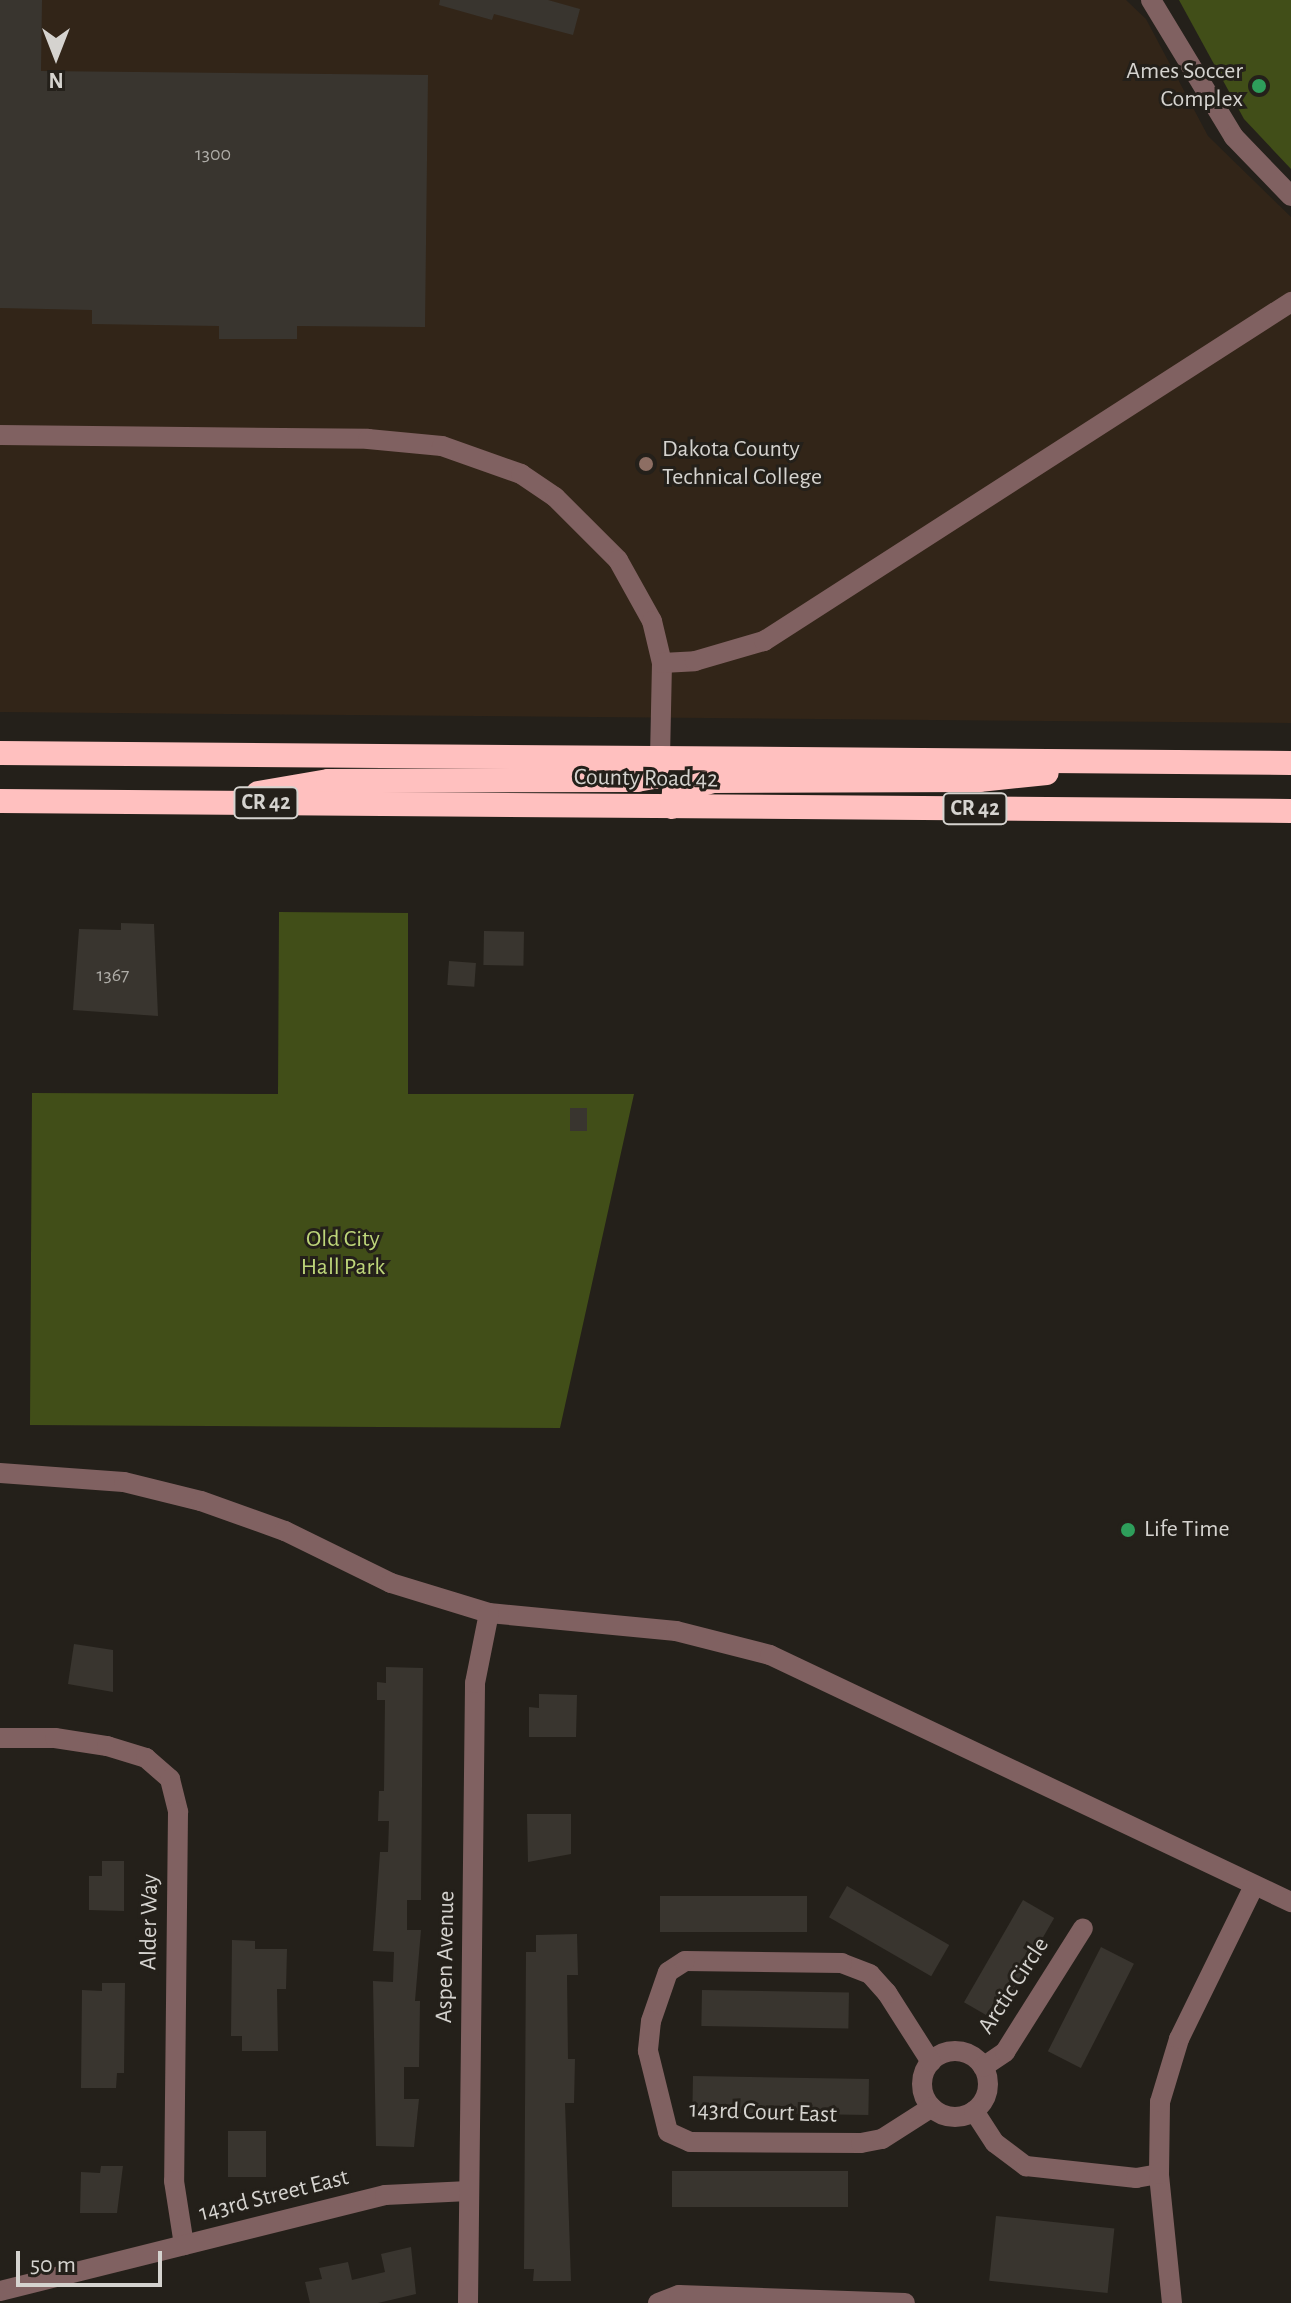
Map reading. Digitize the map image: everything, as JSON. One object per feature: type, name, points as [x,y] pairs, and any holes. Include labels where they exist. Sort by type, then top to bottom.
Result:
[{"type":"highway","name":"County Road 42","points":[[0,753],[1291,763]]},
{"type":"highway","points":[[211,803],[328,781],[637,780],[654,777],[660,758]]},
{"type":"highway","points":[[672,807],[674,792],[713,781],[979,780],[1030,777],[1092,762]]},
{"type":"highway","name":"County Road 42","points":[[0,801],[1291,811]]},
{"type":"street","points":[[1151,0],[1234,137],[1291,196]]},
{"type":"street","points":[[662,663],[695,661],[764,641],[1291,302]]},
{"type":"street","points":[[0,435],[368,439],[477,455],[521,474],[555,497],[618,560],[652,621],[662,663],[660,758]]},
{"type":"street","points":[[0,1473],[124,1482],[201,1501],[285,1531],[391,1583],[489,1613],[676,1631],[770,1655],[1253,1888],[1291,1902]]},
{"type":"street","name":"Aspen Avenue","points":[[468,2303],[475,1683],[489,1613]]},
{"type":"street","name":"Alder Way","points":[[0,1738],[55,1738],[107,1746],[146,1758],[170,1779],[178,1812],[174,2181],[184,2245]]},
{"type":"street","points":[[1172,2303],[1159,2174],[1160,2102],[1179,2039],[1253,1888]]},
{"type":"street","name":"Arctic Circle","points":[[983,2067],[1005,2052],[1083,1928]]},
{"type":"street","name":"143rd Court East","points":[[931,2062],[887,1993],[870,1974],[842,1963],[685,1961],[668,1972],[651,2021],[648,2051],[668,2132],[690,2142],[861,2143],[882,2139],[932,2107]]},
{"type":"street","points":[[958,2052],[983,2067],[988,2091],[974,2111],[952,2117],[932,2107],[923,2084],[931,2062],[958,2052]]},
{"type":"street","points":[[974,2111],[995,2143],[1026,2166],[1125,2178],[1159,2174]]},
{"type":"street","name":"143rd Street East","points":[[0,2291],[385,2195],[469,2191]]},
{"type":"street","points":[[658,2303],[679,2295],[905,2303]]},
{"type":"shaded area","name":"Dakota County Technical College","points":[[0,0],[1126,0],[1146,19],[1208,136],[1291,217],[1291,723],[0,712]]},
{"type":"green space","name":"Ames Soccer Complex","points":[[1179,0],[1291,0],[1291,169],[1244,119]]},
{"type":"green space","name":"Old City Hall Park","points":[[279,912],[408,913],[408,1094],[634,1094],[560,1428],[30,1425],[32,1093],[278,1094]]},
{"type":"building","points":[[0,0],[42,0],[41,71],[428,75],[425,327],[297,326],[297,339],[219,339],[219,326],[92,324],[92,310],[0,308]]},
{"type":"building","points":[[440,0],[548,0],[580,9],[573,35],[494,14],[492,20],[439,5]]},
{"type":"building","points":[[121,923],[154,924],[158,1016],[73,1010],[79,929],[121,930]]},
{"type":"building","points":[[484,931],[524,932],[523,966],[483,965]]},
{"type":"building","points":[[449,961],[476,963],[474,987],[447,985]]},
{"type":"building","points":[[570,1108],[587,1108],[587,1131],[570,1131]]},
{"type":"building","points":[[74,1644],[113,1650],[113,1692],[68,1684]]},
{"type":"building","points":[[386,1667],[423,1668],[421,1900],[407,1900],[407,1930],[421,1930],[415,2001],[420,2001],[419,2067],[404,2067],[404,2099],[419,2099],[414,2147],[376,2146],[373,1981],[393,1982],[394,1952],[373,1951],[380,1852],[388,1852],[389,1821],[378,1821],[379,1791],[384,1791],[385,1700],[377,1700],[377,1682],[386,1683]]},
{"type":"building","points":[[539,1694],[577,1695],[576,1737],[529,1737],[529,1707],[539,1708]]},
{"type":"building","points":[[527,1814],[571,1814],[571,1854],[528,1862]]},
{"type":"building","points":[[102,1861],[124,1861],[124,1911],[89,1910],[89,1876],[102,1876]]},
{"type":"building","points":[[847,1886],[949,1945],[931,1976],[829,1917]]},
{"type":"building","points":[[660,1896],[807,1896],[807,1932],[660,1932]]},
{"type":"building","points":[[1023,1900],[1054,1918],[995,2020],[964,2002]]},
{"type":"building","points":[[577,1934],[578,1975],[567,1975],[568,2059],[575,2059],[574,2103],[565,2103],[571,2281],[533,2281],[534,2269],[524,2269],[526,1952],[536,1952],[536,1935]]},
{"type":"building","points":[[232,1940],[255,1941],[255,1949],[287,1949],[286,1989],[277,1989],[278,2051],[242,2051],[242,2036],[231,2036]]},
{"type":"building","points":[[1101,1947],[1134,1964],[1081,2068],[1048,2051]]},
{"type":"building","points":[[102,1983],[125,1983],[124,2073],[117,2073],[116,2088],[81,2088],[82,1990],[102,1991]]},
{"type":"building","points":[[702,1990],[849,1993],[848,2029],[701,2026]]},
{"type":"building","points":[[693,2076],[869,2079],[868,2115],[692,2112]]},
{"type":"building","points":[[228,2131],[266,2131],[266,2177],[228,2177]]},
{"type":"building","points":[[101,2166],[123,2166],[117,2213],[80,2213],[81,2172],[100,2173]]},
{"type":"building","points":[[672,2171],[848,2171],[848,2207],[672,2207]]},
{"type":"building","points":[[996,2216],[1114,2228],[1108,2293],[989,2281]]},
{"type":"building","points":[[411,2247],[416,2294],[378,2303],[310,2303],[305,2282],[322,2279],[319,2268],[348,2262],[352,2280],[385,2272],[381,2254]]},
{"type":"place","name":"Ames Soccer Complex","points":[[1259,86]]},
{"type":"place","name":"Dakota County Technical College","points":[[646,464]]},
{"type":"place","name":"Life Time","points":[[1128,1530]]}]
